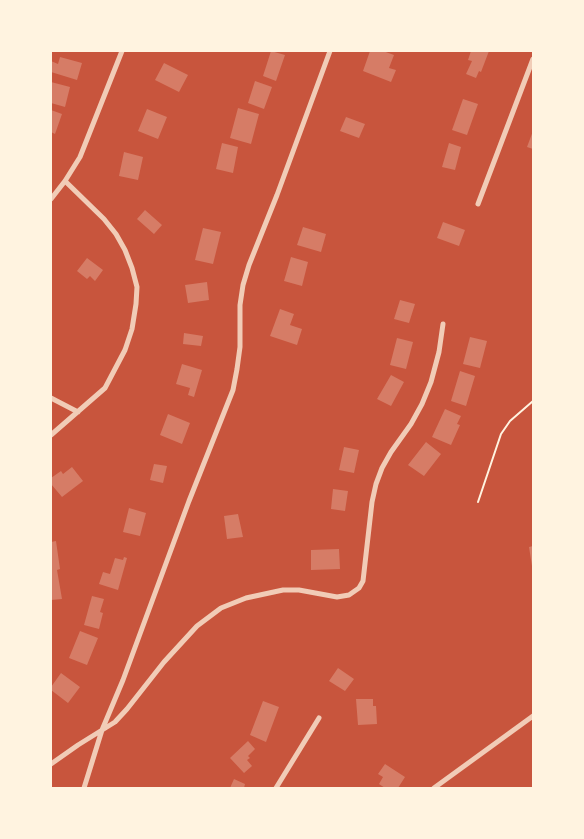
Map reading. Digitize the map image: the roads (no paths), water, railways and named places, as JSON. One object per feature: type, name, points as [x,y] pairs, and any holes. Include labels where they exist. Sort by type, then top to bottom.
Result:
[{"type":"street","points":[[51,199],[66,181],[80,157],[122,51]]},
{"type":"street","points":[[84,788],[102,730],[123,680],[232,390],[240,347],[240,305],[243,285],[330,51]]},
{"type":"street","points":[[478,204],[533,59]]},
{"type":"street","points":[[51,435],[105,388],[125,350],[132,329],[137,287],[129,259],[116,234],[104,219],[66,181]]},
{"type":"street","points":[[51,764],[78,744],[115,722],[127,710],[164,662],[197,626],[221,608],[246,598],[283,590],[315,592],[337,597],[349,595],[359,588],[363,581],[372,502],[376,484],[382,468],[422,404],[431,382],[439,352],[443,324]]},
{"type":"street","points":[[51,398],[78,412]]},
{"type":"street","points":[[434,788],[533,716]]},
{"type":"street","points":[[276,788],[319,718]]}]
